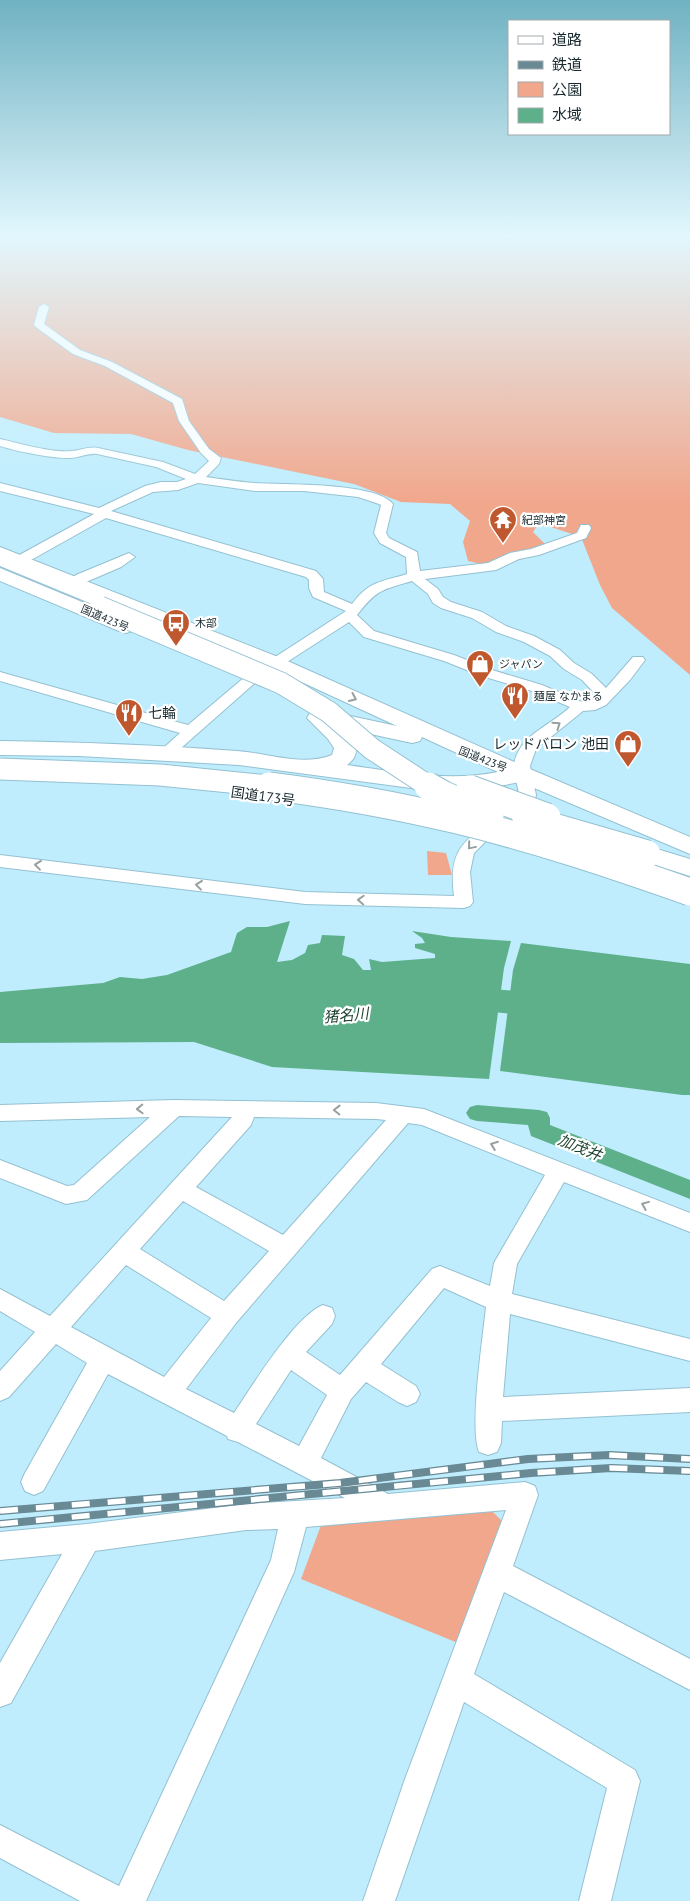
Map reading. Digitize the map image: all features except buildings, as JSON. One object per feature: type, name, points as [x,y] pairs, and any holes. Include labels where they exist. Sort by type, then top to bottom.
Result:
[{"type":"highway","name":"国道423号","points":[[5,560],[74,582],[276,663],[522,774]]},
{"type":"highway","points":[[5,560],[100,607],[255,671],[298,692],[329,712],[389,761],[444,795],[517,826],[668,874],[690,884]]},
{"type":"highway","points":[[5,560],[289,678],[330,701],[392,748],[463,786],[496,800],[593,829],[647,854]]},
{"type":"highway","name":"国道423号","points":[[0,574],[271,688],[307,709],[330,719],[445,745],[522,774]]},
{"type":"highway","points":[[307,709],[339,735],[346,748],[346,753],[335,762],[313,767]]},
{"type":"highway","points":[[0,748],[166,753],[313,767],[402,780],[450,784],[494,781],[522,774],[690,846]]},
{"type":"highway","points":[[0,757],[99,759],[220,766],[323,778],[428,796],[497,811],[690,868]]},
{"type":"highway","points":[[0,769],[92,771],[212,778],[266,784],[372,802],[433,814],[548,844],[690,892]]},
{"type":"highway","name":"国道173号","points":[[0,779],[158,784],[366,810],[411,805],[481,788],[522,774]]},
{"type":"street","points":[[5,560],[149,489],[161,486],[178,486],[197,479],[215,462],[215,458],[205,452],[184,421],[178,401],[116,369],[110,364],[77,353],[54,333],[39,325]]},
{"type":"street","points":[[0,442],[14,447],[70,455],[91,450],[98,451],[159,464],[197,479],[255,487],[304,487],[359,494],[383,501],[387,504],[380,533],[384,540],[412,555],[414,576],[434,592],[438,600],[446,605],[477,615],[501,629],[529,639],[555,653],[569,666],[587,678],[605,696]]},
{"type":"street","points":[[0,487],[246,553],[256,558],[311,574],[316,579],[318,594],[352,612],[369,634],[449,658],[487,673],[537,688],[579,706],[590,707],[600,702],[625,677],[638,660]]},
{"type":"street","points":[[166,753],[251,680],[352,612],[367,593],[378,586],[414,576],[491,566],[515,556],[534,552],[582,535],[584,528]]},
{"type":"street","points":[[74,582],[87,574],[121,562],[129,556]]},
{"type":"street","points":[[0,676],[191,731]]},
{"type":"street","points":[[0,861],[305,898],[464,902],[460,867],[463,856],[478,837],[519,812],[526,805],[528,798],[522,774],[527,748],[575,712],[579,706]]},
{"type":"street","points":[[0,1169],[66,1195],[79,1194],[174,1108]]},
{"type":"street","points":[[0,1113],[174,1108],[376,1111],[424,1117],[690,1223]]},
{"type":"street","points":[[0,1389],[243,1118],[246,1109]]},
{"type":"street","points":[[167,1393],[226,1315],[404,1114]]},
{"type":"street","points":[[488,1443],[489,1410],[499,1301],[506,1264],[559,1170]]},
{"type":"street","points":[[180,1188],[285,1248]]},
{"type":"street","points":[[123,1251],[226,1315]]},
{"type":"street","points":[[304,1464],[342,1391],[440,1276],[499,1301],[690,1350]]},
{"type":"street","points":[[0,1299],[103,1359],[237,1430],[357,1490],[386,1508]]},
{"type":"street","points":[[237,1430],[288,1354],[323,1316]]},
{"type":"street","points":[[288,1354],[342,1391]]},
{"type":"street","points":[[34,1482],[103,1359]]},
{"type":"street","points":[[364,1367],[407,1394]]},
{"type":"street","points":[[489,1410],[690,1400]]},
{"type":"street","points":[[0,1546],[88,1538],[246,1517],[386,1508],[525,1495],[421,1779],[379,1901]]},
{"type":"street","points":[[129,1901],[284,1562],[295,1515]]},
{"type":"street","points":[[0,1692],[88,1538]]},
{"type":"street","points":[[497,1573],[690,1675]]},
{"type":"street","points":[[457,1680],[624,1781],[595,1901]]},
{"type":"street","points":[[0,1841],[114,1901]]},
{"type":"green space","points":[[0,325],[690,325],[690,675],[612,608],[600,585],[581,537],[539,523],[533,532],[550,549],[523,559],[490,566],[468,561],[463,542],[470,521],[450,504],[401,502],[354,484],[188,450],[131,434],[54,433],[0,417]]},
{"type":"green space","points":[[427,851],[446,853],[452,875],[428,875]]},
{"type":"green space","points":[[487,1506],[503,1522],[458,1643],[301,1579],[323,1520]]},
{"type":"water","points":[[290,921],[277,962],[292,960],[305,953],[308,945],[320,943],[322,935],[345,936],[342,955],[354,959],[363,970],[371,970],[369,959],[382,962],[435,958],[435,954],[415,948],[415,944],[425,943],[422,938],[412,931],[451,937],[511,941],[504,968],[489,1079],[272,1067],[194,1042],[0,1043],[0,992],[103,983],[120,977],[142,979],[167,975],[231,952],[237,933],[247,927],[267,927]]},
{"type":"water","points":[[521,943],[690,964],[690,1095],[500,1071],[513,970]]},
{"type":"waterway","name":"猪名川","points":[[457,997],[551,1006]]},
{"type":"waterway","name":"加茂井","points":[[477,1113],[539,1118],[539,1130],[690,1190]]},
{"type":"railway","points":[[0,1511],[340,1483],[528,1459],[609,1455],[690,1459]]},
{"type":"railway","points":[[0,1524],[531,1473],[611,1468],[690,1471]]},
{"type":"place","name":"紀部神宮","points":[[503,544]]},
{"type":"place","name":"木部","points":[[176,647]]},
{"type":"place","name":"ジャパン","points":[[480,688]]},
{"type":"place","name":"麺屋 なかまる","points":[[515,720]]},
{"type":"place","name":"七輪","points":[[129,737]]},
{"type":"place","name":"レッドバロン 池田","points":[[628,768]]}]
